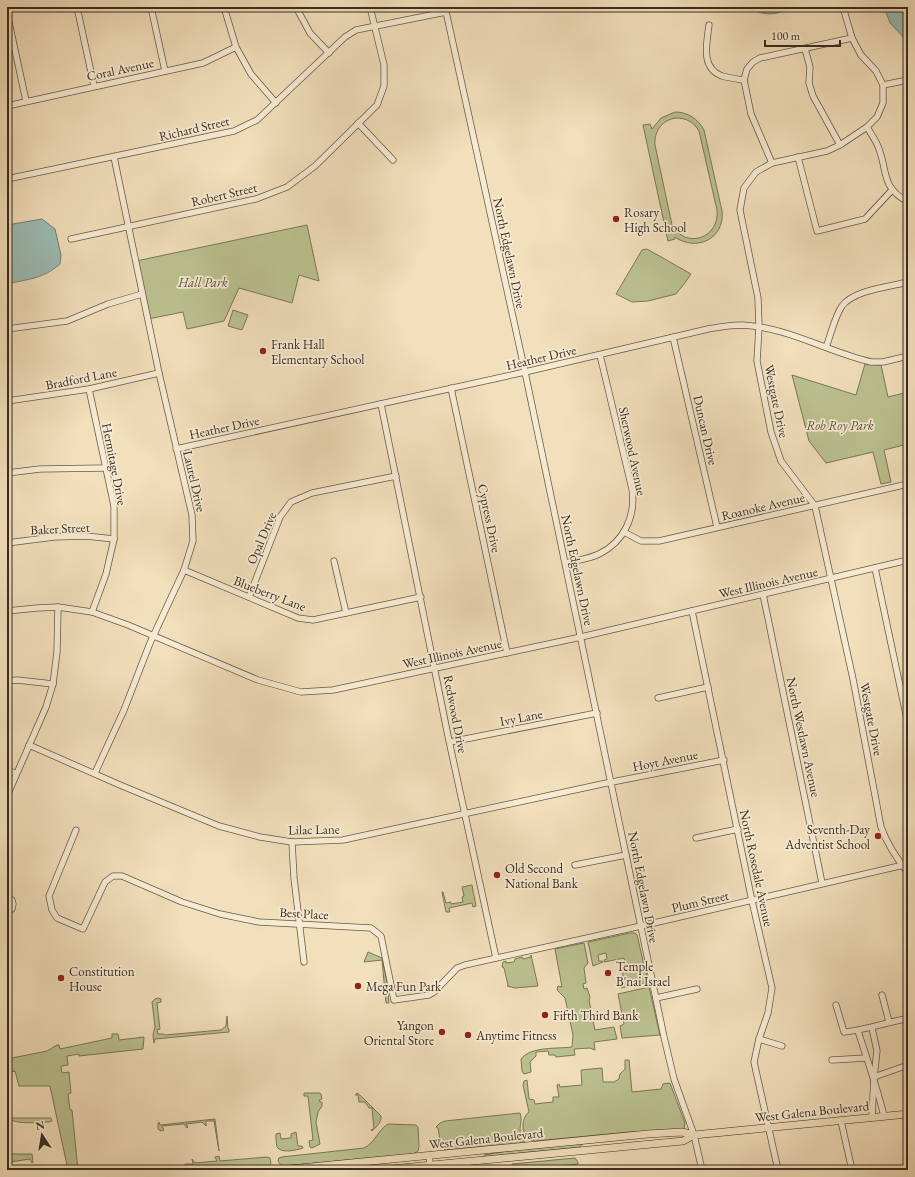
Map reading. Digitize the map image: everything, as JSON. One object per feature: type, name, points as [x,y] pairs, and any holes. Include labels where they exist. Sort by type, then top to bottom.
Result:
[{"type":"main road","name":"West Galena Boulevard","points":[[280,1170],[601,1138],[682,1132],[694,1135],[908,1114]]},
{"type":"main road","name":"West Galena Boulevard","points":[[380,1170],[430,1167],[683,1141],[694,1135]]},
{"type":"main road","points":[[584,1150],[587,1144],[597,1142],[601,1138]]},
{"type":"main road","points":[[328,1170],[335,1169],[349,1163]]},
{"type":"street","points":[[77,7],[94,86]]},
{"type":"street","points":[[151,7],[165,71]]},
{"type":"street","points":[[224,7],[236,47],[251,74],[276,103]]},
{"type":"street","points":[[296,7],[310,33],[328,53]]},
{"type":"street","points":[[370,7],[384,65],[384,86],[378,105],[358,123],[393,160]]},
{"type":"street","points":[[843,7],[852,38],[862,55],[876,71],[883,85],[908,80]]},
{"type":"street","name":"Richard Street","points":[[7,179],[234,131],[258,120],[345,37],[356,30],[445,9]]},
{"type":"street","name":"North Edgelawn Drive","points":[[445,9],[566,563],[656,998],[674,1079],[694,1135],[702,1170]]},
{"type":"street","points":[[7,13],[26,101]]},
{"type":"street","points":[[709,25],[706,56],[708,63],[714,71],[721,76],[744,80]]},
{"type":"street","points":[[772,163],[751,114],[744,80],[747,69],[753,62],[760,58],[852,38]]},
{"type":"street","name":"Coral Avenue","points":[[7,106],[203,63],[236,47]]},
{"type":"street","points":[[805,49],[810,67],[809,83],[813,96],[840,145]]},
{"type":"street","name":"Westgate Drive","points":[[883,85],[883,103],[877,117],[867,127],[840,145],[827,151],[772,163],[756,172],[744,188],[740,210],[758,298],[758,362],[771,432],[781,461],[815,506],[856,693],[881,827],[890,847],[905,865],[908,873]]},
{"type":"street","name":"Robert Street","points":[[71,239],[256,199],[287,187],[315,166],[358,123]]},
{"type":"street","points":[[867,127],[879,149],[885,177],[892,190],[908,202]]},
{"type":"street","name":"Laurel Drive","points":[[95,774],[124,710],[153,636],[184,570],[194,541],[192,515],[159,373],[114,157]]},
{"type":"street","points":[[798,157],[817,231],[865,219],[892,190]]},
{"type":"street","points":[[826,347],[837,315],[846,301],[861,293],[908,282]]},
{"type":"street","points":[[7,329],[67,321],[108,304],[142,294]]},
{"type":"street","name":"Heather Drive","points":[[176,449],[525,372],[673,337],[729,326],[740,325],[759,327],[794,336],[871,362],[883,362],[908,356]]},
{"type":"street","name":"Duncan Drive","points":[[673,337],[717,527]]},
{"type":"street","name":"Sherwood Avenue","points":[[566,563],[597,555],[605,550],[619,539],[624,532],[632,512],[633,497],[600,355]]},
{"type":"street","name":"Bradford Lane","points":[[7,401],[89,389],[159,373]]},
{"type":"street","name":"Cypress Drive","points":[[451,388],[507,652]]},
{"type":"street","name":"Hermitage Drive","points":[[89,389],[114,506],[114,539],[106,574],[92,612]]},
{"type":"street","name":"Redwood Drive","points":[[381,404],[464,813],[496,958]]},
{"type":"street","points":[[7,473],[40,469],[106,468]]},
{"type":"street","name":"Opal Drive","points":[[248,597],[280,517],[290,502],[312,493],[396,476]]},
{"type":"street","name":"Roanoke Avenue","points":[[624,532],[641,541],[651,542],[908,484]]},
{"type":"street","name":"Baker Street","points":[[7,543],[54,537],[86,536],[114,539]]},
{"type":"street","name":"West Illinois Avenue","points":[[7,611],[58,607],[92,612],[128,625],[258,680],[301,692],[332,690],[581,637],[908,560]]},
{"type":"street","points":[[334,561],[346,613]]},
{"type":"street","points":[[875,568],[908,720]]},
{"type":"street","name":"Blueberry Lane","points":[[184,570],[298,618],[313,620],[421,597]]},
{"type":"street","name":"North Westlawn Avenue","points":[[763,594],[822,884]]},
{"type":"street","points":[[7,796],[46,707],[53,684],[57,652],[58,607]]},
{"type":"street","name":"North Rosedale Avenue","points":[[692,611],[752,901],[772,988],[768,1013],[759,1039],[754,1062],[778,1170]]},
{"type":"street","points":[[7,681],[17,680],[53,684]]},
{"type":"street","points":[[658,698],[708,687]]},
{"type":"street","name":"Ivy Lane","points":[[450,742],[597,713]]},
{"type":"street","name":"Lilac Lane","points":[[29,745],[220,826],[292,842],[343,840],[611,782]]},
{"type":"street","name":"Hoyt Avenue","points":[[611,782],[724,760]]},
{"type":"street","points":[[7,769],[16,774]]},
{"type":"street","points":[[696,838],[738,829]]},
{"type":"street","name":"Best Place","points":[[76,830],[49,896],[52,910],[57,918],[83,929],[105,882],[113,876],[122,876],[182,902],[220,914],[259,922],[300,925],[366,926],[375,930],[381,936],[394,1000],[429,996],[457,968],[496,958]]},
{"type":"street","points":[[292,842],[294,878],[304,962]]},
{"type":"street","points":[[575,865],[626,855]]},
{"type":"street","name":"Plum Street","points":[[496,958],[905,865]]},
{"type":"street","points":[[7,897],[12,900],[13,904],[12,909],[7,912]]},
{"type":"street","points":[[656,998],[697,989]]},
{"type":"street","points":[[882,995],[889,1022]]},
{"type":"street","points":[[836,1006],[844,1032],[872,1028],[905,1018]]},
{"type":"street","points":[[872,1028],[877,1051],[872,1117]]},
{"type":"street","points":[[858,1031],[866,1058],[874,1077],[884,1116]]},
{"type":"street","points":[[759,1039],[782,1046]]},
{"type":"street","points":[[832,1060],[866,1058]]},
{"type":"street","points":[[874,1077],[908,1065]]},
{"type":"street","points":[[841,1121],[852,1170]]},
{"type":"street","points":[[429,1156],[430,1167]]},
{"type":"green space","points":[[675,112],[684,113],[696,119],[704,130],[722,211],[722,221],[719,229],[714,235],[708,240],[700,243],[683,241],[675,237],[675,239],[668,241],[643,125],[650,124],[652,129],[661,118]],"holes":[[[680,118],[692,123],[699,131],[717,210],[717,220],[713,228],[708,234],[693,239],[678,233],[672,225],[655,145],[656,135],[660,127],[671,119]]]},
{"type":"green space","name":"Hall Park","points":[[307,225],[319,281],[299,275],[292,303],[239,288],[224,321],[187,329],[183,312],[148,319],[136,261]]},
{"type":"green space","points":[[647,249],[691,274],[676,294],[648,301],[632,302],[616,294],[642,250]]},
{"type":"green space","points":[[233,310],[248,315],[242,330],[228,326]]},
{"type":"green space","name":"Rob Roy Park","points":[[865,364],[881,365],[888,397],[908,392],[908,444],[884,450],[891,482],[881,484],[873,452],[826,463],[809,441],[792,375],[856,395]]},
{"type":"green space","points":[[472,885],[476,906],[473,907],[472,903],[449,908],[450,912],[446,912],[442,892],[446,903],[451,902],[451,904],[463,902],[462,897],[464,896],[462,887]]},
{"type":"green space","points":[[635,933],[637,935],[648,982],[621,988],[619,983],[624,982],[622,970],[626,969],[624,958],[604,962],[604,960],[607,959],[606,953],[598,955],[599,961],[603,962],[593,966],[588,942]]},
{"type":"green space","points":[[584,943],[588,963],[584,968],[586,983],[583,984],[584,989],[587,988],[590,997],[589,1000],[595,1030],[614,1027],[617,1039],[594,1042],[595,1050],[590,1048],[574,1049],[575,1055],[556,1057],[555,1055],[549,1055],[548,1051],[536,1052],[536,1056],[530,1062],[531,1072],[524,1074],[522,1071],[521,1059],[525,1055],[538,1050],[572,1047],[573,1035],[565,998],[557,990],[558,986],[562,987],[555,949]]},
{"type":"green space","points":[[368,952],[382,958],[389,1003],[386,1003],[382,960],[364,962]]},
{"type":"green space","points":[[531,955],[538,986],[515,988],[507,986],[504,968],[502,967],[503,962],[514,962],[515,959],[531,957]]},
{"type":"green space","points":[[649,987],[660,1035],[622,1038],[620,1026],[624,1024],[618,994]]},
{"type":"green space","points":[[158,998],[161,999],[161,1002],[157,1003],[160,1029],[157,1030],[158,1034],[165,1035],[221,1030],[226,1026],[227,1016],[229,1032],[155,1039],[154,1043],[153,1035],[155,1027],[152,1002]]},
{"type":"green space","points":[[112,1034],[118,1034],[119,1040],[144,1037],[143,1049],[67,1056],[68,1065],[61,1066],[62,1073],[69,1072],[71,1093],[68,1094],[70,1110],[72,1110],[78,1170],[68,1170],[50,1086],[19,1086],[15,1071],[12,1072],[10,1065],[7,1065],[7,1059],[47,1051],[57,1045],[59,1045],[60,1049],[112,1038]]},
{"type":"green space","points":[[625,1060],[629,1060],[632,1092],[661,1089],[663,1084],[670,1083],[685,1123],[684,1129],[629,1132],[535,1141],[526,1136],[523,1123],[524,1118],[529,1112],[523,1085],[524,1081],[527,1080],[529,1099],[534,1100],[535,1104],[553,1102],[553,1097],[559,1097],[557,1085],[559,1084],[560,1087],[582,1085],[581,1070],[602,1068],[603,1082],[614,1082],[619,1079],[620,1074],[625,1069]]},
{"type":"green space","points":[[304,1093],[319,1093],[321,1094],[322,1099],[319,1100],[322,1102],[322,1106],[318,1112],[316,1122],[320,1144],[312,1148],[310,1147],[309,1141],[313,1140],[308,1096],[304,1096]]},
{"type":"green space","points":[[357,1093],[361,1096],[381,1116],[380,1122],[374,1129],[372,1108],[369,1108],[365,1102],[359,1102],[358,1095],[355,1095]]},
{"type":"green space","points":[[520,1113],[520,1130],[525,1142],[523,1143],[446,1150],[444,1149],[440,1140],[438,1128],[436,1127],[445,1121]]},
{"type":"green space","points":[[51,1118],[52,1121],[23,1123],[13,1121],[9,1119]]},
{"type":"green space","points":[[215,1119],[219,1151],[214,1121],[206,1121],[206,1126],[202,1122],[186,1124],[188,1127],[187,1128],[184,1124],[162,1126],[164,1130],[161,1131],[158,1129],[159,1122],[160,1125]]},
{"type":"green space","points":[[388,1124],[416,1125],[418,1127],[418,1151],[413,1154],[284,1166],[278,1161],[279,1158],[282,1157],[364,1148],[371,1143]]},
{"type":"green space","points":[[296,1132],[298,1146],[302,1146],[303,1148],[285,1151],[277,1147],[276,1134],[280,1133],[281,1139],[291,1138],[291,1134]]},
{"type":"green space","points":[[584,1142],[580,1147],[484,1157],[484,1155],[513,1150]]},
{"type":"green space","points":[[7,1154],[32,1154],[33,1162],[32,1163],[30,1159],[10,1162],[8,1163],[9,1170],[7,1170]]},
{"type":"green space","points":[[219,1156],[220,1161],[267,1157],[270,1158],[271,1163],[267,1168],[254,1170],[185,1170],[185,1164],[193,1164],[192,1159],[195,1163],[217,1161],[215,1157]]},
{"type":"green space","points":[[575,1158],[578,1164],[523,1170],[514,1170],[512,1167],[512,1164]]},
{"type":"water","points":[[744,7],[789,7],[778,13],[767,14]]},
{"type":"water","points":[[884,7],[908,7],[908,42],[890,23]]},
{"type":"water","points":[[42,219],[55,229],[61,255],[60,264],[48,273],[41,276],[7,284],[7,225]]},
{"type":"place","name":"Rosary High School","points":[[616,219]]},
{"type":"place","name":"Frank Hall Elementary School","points":[[263,351]]},
{"type":"place","name":"Seventh-Day Adventist School","points":[[878,836]]},
{"type":"place","name":"Old Second National Bank","points":[[497,875]]},
{"type":"place","name":"Temple B'nai Israel","points":[[608,973]]},
{"type":"place","name":"Constitution House","points":[[61,978]]},
{"type":"place","name":"Mega Fun Park","points":[[358,986]]},
{"type":"place","name":"Fifth Third Bank","points":[[545,1015]]},
{"type":"place","name":"Yangon Oriental Store","points":[[442,1032]]},
{"type":"place","name":"Anytime Fitness","points":[[468,1035]]}]
